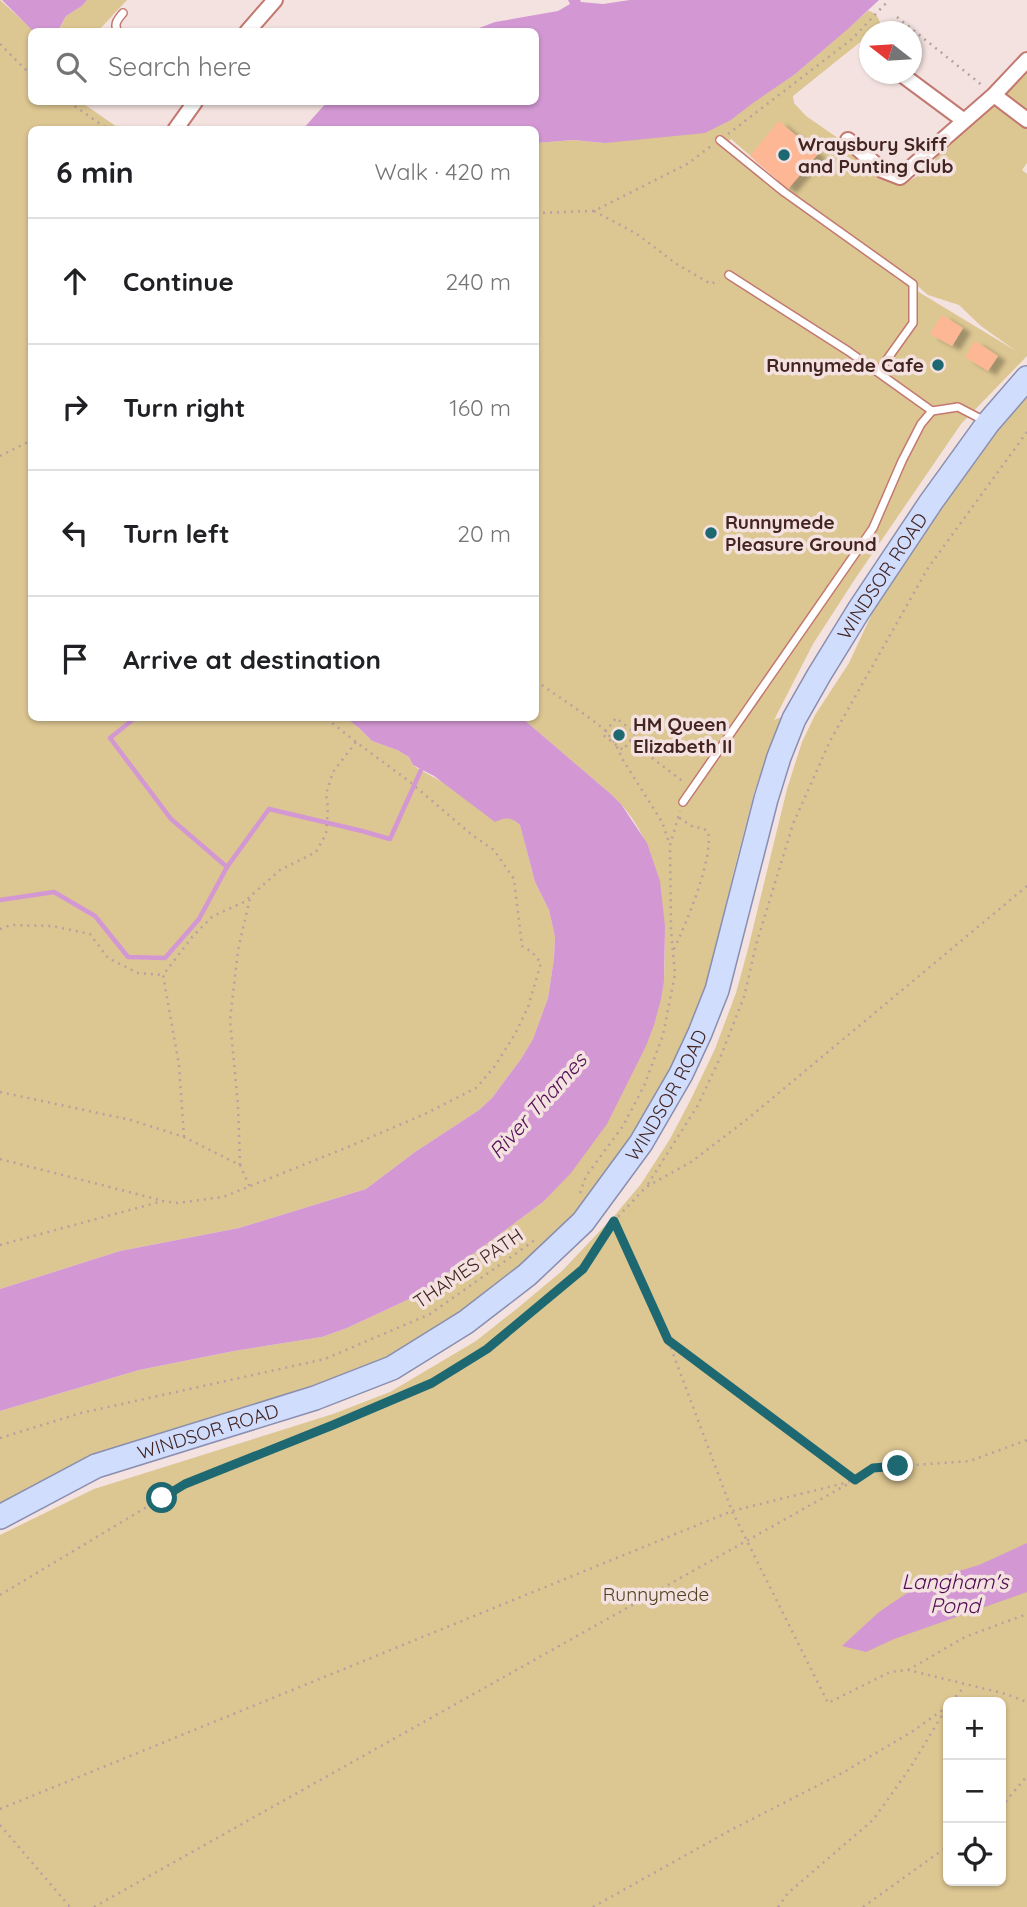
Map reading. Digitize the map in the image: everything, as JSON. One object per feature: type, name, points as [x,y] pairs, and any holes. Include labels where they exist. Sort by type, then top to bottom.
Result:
[{"type":"main road","name":"WINDSOR ROAD","points":[[0,1517],[96,1466],[303,1402],[392,1368],[466,1322],[517,1283],[583,1222],[641,1143],[681,1074],[700,1033],[717,990],[766,799],[794,719],[866,599],[930,502],[988,422],[1027,378]]},
{"type":"street","points":[[250,28],[275,0]]},
{"type":"street","points":[[848,140],[882,170],[901,177],[994,95],[1027,60]]},
{"type":"street","points":[[914,84],[963,120]]},
{"type":"street","points":[[994,95],[1027,120]]},
{"type":"street","points":[[178,126],[193,105]]},
{"type":"lane","points":[[116,28],[116,22],[123,13]]},
{"type":"lane","points":[[720,140],[785,192],[913,284],[913,323],[878,372]]},
{"type":"lane","points":[[729,275],[878,372],[932,411]]},
{"type":"lane","points":[[684,802],[873,528],[920,424],[932,411],[958,407],[988,422]]},
{"type":"path","points":[[539,213],[594,211],[689,163],[852,39],[889,0]]},
{"type":"path","points":[[897,17],[994,95]]},
{"type":"path","points":[[0,44],[28,72]]},
{"type":"path","points":[[73,105],[104,126]]},
{"type":"path","points":[[594,211],[637,234],[676,263],[711,284],[729,275]]},
{"type":"path","points":[[0,1595],[185,1484],[432,1383],[487,1349],[583,1269],[614,1221],[646,1187],[698,1105],[720,1058],[744,997],[756,945],[793,824],[830,741],[928,568],[1027,432]]},
{"type":"path","points":[[0,456],[28,442]]},
{"type":"path","points":[[539,683],[606,731],[662,822],[670,845]]},
{"type":"path","points":[[606,731],[616,718],[635,733],[622,750],[617,746]]},
{"type":"path","points":[[0,1159],[163,1201],[177,1203],[223,1197],[427,1113],[476,1088],[495,1066],[528,1007],[541,963],[532,952],[522,946],[514,879],[494,850],[330,721]]},
{"type":"path","points":[[630,741],[693,789]]},
{"type":"path","points":[[184,1137],[179,1065],[163,975],[193,936],[213,916],[244,902],[280,870],[316,852],[326,834],[326,794],[333,772],[356,743]]},
{"type":"path","points":[[578,1201],[586,1176],[623,1126],[656,1057],[675,974],[671,931],[670,845],[684,802]]},
{"type":"path","points":[[674,950],[688,922],[710,839],[708,832],[693,827],[678,817]]},
{"type":"path","points":[[646,1187],[691,1162],[745,1121],[1027,886]]},
{"type":"path","points":[[250,1187],[240,1166],[238,1105],[230,1020],[238,950],[251,896]]},
{"type":"path","points":[[0,929],[11,925],[52,926],[90,934],[108,958],[138,973],[163,975]]},
{"type":"path","points":[[0,1091],[131,1120],[184,1137],[240,1166]]},
{"type":"path","points":[[0,1245],[163,1201]]},
{"type":"path","points":[[614,1221],[668,1340],[732,1511],[828,1703],[890,1672],[908,1670],[1006,1694],[1027,1702]]},
{"type":"path","name":"THAMES PATH","points":[[0,1438],[81,1413],[325,1359],[430,1314],[542,1234]]},
{"type":"path","points":[[668,1340],[855,1480]]},
{"type":"path","points":[[94,1907],[873,1468],[970,1461],[1027,1440]]},
{"type":"path","points":[[0,1809],[732,1511],[855,1480]]},
{"type":"path","points":[[908,1670],[965,1637],[1027,1614]]},
{"type":"path","points":[[956,1697],[966,1685]]},
{"type":"path","points":[[593,1907],[729,1831],[844,1772],[943,1709]]},
{"type":"path","points":[[778,1907],[788,1893],[873,1820],[910,1768],[943,1714]]},
{"type":"path","points":[[1006,1801],[1027,1776]]},
{"type":"path","points":[[0,1825],[70,1907]]},
{"type":"path","points":[[863,1907],[943,1850]]},
{"type":"green space","points":[[0,0],[31,28],[28,28],[28,105],[85,105],[116,126],[28,126],[28,721],[350,721],[372,741],[397,750],[409,757],[417,768],[520,825],[535,882],[549,910],[555,937],[548,998],[533,1039],[492,1098],[479,1110],[415,1152],[366,1189],[239,1228],[120,1251],[0,1289]]},
{"type":"green space","points":[[87,0],[127,0],[101,28],[60,28],[66,16]]},
{"type":"green space","name":"Runnymede Pleasure Ground","points":[[868,11],[871,12],[879,21],[859,21],[859,43],[793,96],[794,103],[806,116],[899,185],[911,180],[929,166],[970,112],[1027,60],[1027,163],[1022,170],[1027,174],[1027,356],[961,424],[813,644],[774,720],[781,717],[754,793],[711,967],[699,1006],[661,1091],[587,1201],[535,1256],[476,1303],[377,1364],[57,1476],[0,1503],[0,1411],[139,1370],[322,1337],[347,1328],[418,1295],[543,1202],[664,981],[662,905],[652,857],[642,835],[629,814],[612,795],[526,721],[539,721],[539,143],[573,140],[605,143],[731,120],[794,75]],"holes":[[[731,139],[778,180],[773,187],[723,147]],[[904,274],[928,295],[959,305],[981,326],[1016,351],[894,277]]]},
{"type":"green space","name":"Runnymede","points":[[1027,394],[1027,1907],[0,1907],[0,1535],[94,1489],[333,1414],[390,1392],[476,1341],[562,1271],[615,1215],[641,1184],[670,1139],[715,1049],[736,993],[787,789],[802,742],[815,715],[849,663],[882,592],[979,453]]},
{"type":"water","points":[[2,0],[87,0],[66,16],[60,28],[30,28]]},
{"type":"water","points":[[568,0],[603,4],[630,0],[879,0],[794,75],[731,120],[705,133],[605,143],[573,140],[539,143],[539,126],[306,126],[324,105],[539,105],[539,28],[479,28],[495,22],[558,11],[570,4]]},
{"type":"water","name":"River Thames","points":[[350,721],[526,721],[621,804],[647,843],[660,881],[665,926],[664,981],[654,1025],[646,1046],[607,1124],[571,1173],[543,1202],[418,1295],[322,1337],[139,1370],[0,1411],[0,1289],[120,1251],[239,1228],[366,1189],[415,1152],[479,1110],[492,1098],[533,1039],[548,998],[555,937],[549,910],[535,882],[520,825],[508,819],[495,822],[434,776],[413,765],[409,757],[372,741]]},
{"type":"water","name":"Langham's Pond","points":[[1027,1543],[1027,1592],[894,1639],[866,1652],[842,1646],[879,1612],[913,1589],[979,1565]]},
{"type":"building","name":"Wraysbury Skiff and Punting Club","points":[[779,121],[818,154],[788,189],[750,156]]},
{"type":"building","points":[[942,315],[963,328],[952,346],[930,334]]},
{"type":"building","points":[[975,341],[998,356],[988,371],[965,357]]},
{"type":"waterway","points":[[131,721],[110,738],[171,819],[227,867]]},
{"type":"waterway","points":[[0,900],[54,892],[95,916],[128,957],[165,958],[199,919],[227,867],[269,809],[390,839],[421,770]]},
{"type":"place","name":"Wraysbury Skiff and Punting Club","points":[[784,155]]},
{"type":"place","name":"Runnymede Cafe","points":[[938,365]]},
{"type":"place","name":"Runnymede Pleasure Ground","points":[[711,533]]},
{"type":"place","name":"HM Queen Elizabeth II","points":[[619,735]]},
{"type":"route","points":[[162,1498],[185,1484],[432,1383],[487,1349],[583,1269],[614,1221],[668,1340],[855,1480],[873,1468],[898,1466]]}]
